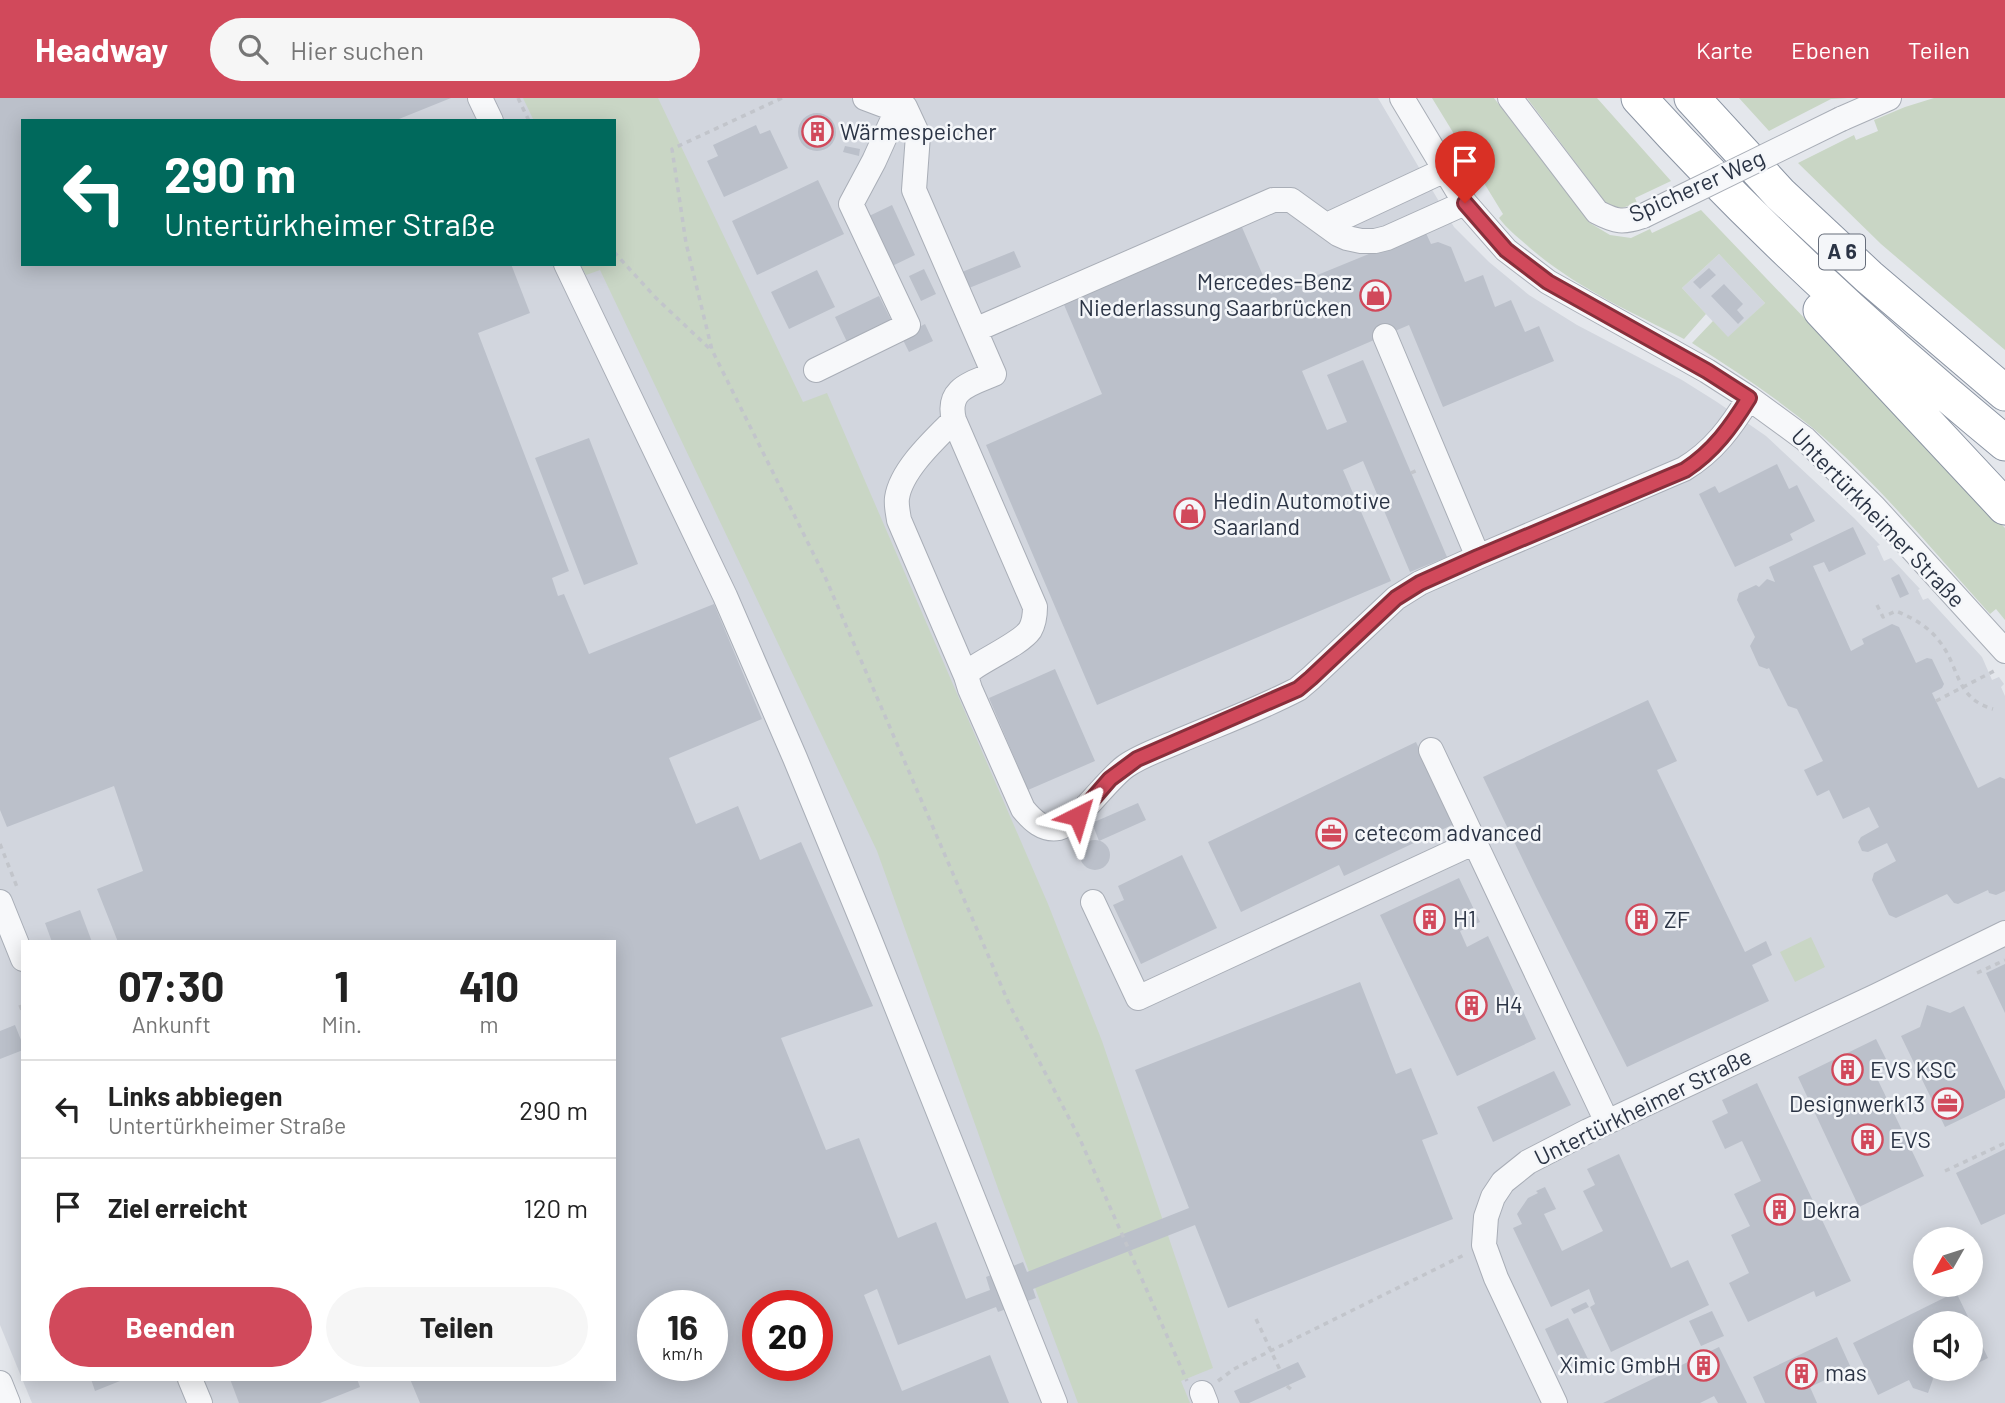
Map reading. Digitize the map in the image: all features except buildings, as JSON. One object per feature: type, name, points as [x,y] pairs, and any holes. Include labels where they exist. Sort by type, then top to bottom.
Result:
[{"type":"highway","name":"A 6","points":[[1639,98],[1752,218],[1840,301],[2005,443]]},
{"type":"highway","name":"A 6","points":[[1692,98],[1780,194],[1869,278],[2005,393]]},
{"type":"highway","name":"A 6","points":[[1752,218],[1823,314],[2005,507]]},
{"type":"street","points":[[480,98],[490,119]]},
{"type":"street","points":[[865,98],[910,105]]},
{"type":"street","name":"Untertürkheimer Straße","points":[[1402,98],[1465,203],[1506,250],[1548,282],[1707,371],[1805,439],[1874,508],[2003,660]]},
{"type":"street","name":"Spicherer Weg","points":[[1510,98],[1597,212],[1612,220],[1627,221],[1643,216],[1889,98]]},
{"type":"street","points":[[910,105],[918,135],[914,190],[994,374],[962,388],[951,409],[1035,607],[1030,630],[972,669],[967,676]]},
{"type":"street","points":[[816,370],[908,325],[851,204],[874,161],[910,105]]},
{"type":"street","points":[[1327,225],[1445,170]]},
{"type":"street","points":[[975,330],[1273,200],[1291,200],[1338,234],[1362,241],[1375,241],[1398,233],[1465,203]]},
{"type":"street","points":[[567,266],[725,596],[795,758],[1055,1403]]},
{"type":"street","points":[[1385,336],[1478,557]]},
{"type":"street","points":[[954,420],[924,449],[902,482],[896,499],[899,520],[1023,809],[1042,827],[1058,828],[1078,816],[1110,779],[1137,759],[1298,689],[1396,598],[1420,583],[1685,470],[1717,444],[1749,398]]},
{"type":"street","points":[[1431,750],[1607,1122]]},
{"type":"street","points":[[1093,902],[1138,998],[1475,842]]},
{"type":"street","points":[[0,902],[21,954]]},
{"type":"street","name":"Untertürkheimer Straße","points":[[1555,1403],[1496,1278],[1484,1245],[1486,1217],[1493,1197],[1503,1182],[1534,1158],[2005,933]]},
{"type":"street","points":[[0,1383],[8,1403]]},
{"type":"path","points":[[518,98],[528,119]]},
{"type":"path","points":[[782,98],[673,149],[686,243],[712,350],[826,579],[1010,1006],[1079,1137],[1198,1392]]},
{"type":"path","points":[[616,254],[656,298],[712,350]]},
{"type":"path","points":[[1877,605],[1883,617],[1896,611],[1918,620],[1941,643],[1962,687],[1980,705],[1993,709]]},
{"type":"path","points":[[1936,702],[2003,660]]},
{"type":"path","points":[[1977,973],[2005,960]]},
{"type":"path","points":[[1945,1171],[2005,1143]]},
{"type":"path","points":[[1234,1368],[1484,1245]]},
{"type":"path","points":[[1256,1319],[1280,1370]]},
{"type":"path","points":[[1287,1386],[1293,1391]]},
{"type":"shaded area","points":[[0,98],[1378,98],[1454,227],[1489,262],[1529,295],[1577,325],[1682,380],[1766,436],[1880,545],[1877,546],[1884,561],[1891,558],[1920,589],[1918,590],[1923,600],[1928,598],[1982,657],[1992,680],[1999,677],[2004,684],[2001,687],[2005,696],[2005,1403],[32,1403],[23,1381],[616,1381],[616,940],[21,940],[21,1376],[0,1325]]},
{"type":"shaded area","points":[[1719,254],[1765,303],[1728,338],[1682,288]]},
{"type":"green space","points":[[523,98],[658,98],[803,402],[827,393],[1048,904],[1102,1041],[1213,1368],[1181,1381],[1190,1403],[1078,1403],[877,851],[600,270],[586,275],[581,266],[616,266],[616,119],[533,119]]},
{"type":"green space","points":[[1432,98],[1494,98],[1590,223],[1610,235],[1631,238],[1650,229],[1652,233],[1701,210],[2005,528],[2005,620],[1996,609],[1990,614],[1883,495],[1838,450],[1769,395],[1692,343],[1713,321],[1728,337],[1765,303],[1719,254],[1682,288],[1706,314],[1684,339],[1604,298],[1548,262],[1502,222],[1499,218],[1503,214]]},
{"type":"green space","points":[[1527,98],[1597,98],[1671,181],[1635,198],[1637,203],[1622,208],[1609,207]]},
{"type":"green space","points":[[1739,98],[1848,98],[1831,99],[1769,131]]},
{"type":"green space","points":[[1934,98],[2005,98],[2005,350],[1881,244],[1798,163],[1854,135],[1856,140],[1878,131],[1874,120]]},
{"type":"green space","points":[[1811,937],[1825,967],[1795,982],[1780,952]]},
{"type":"place","name":"Wärmespeicher","points":[[817,132]]},
{"type":"place","name":"Mercedes-Benz Niederlassung Saarbrücken","points":[[1375,295]]},
{"type":"place","name":"Hedin Automotive Saarland","points":[[1190,514]]},
{"type":"place","name":"cetecom advanced","points":[[1331,833]]},
{"type":"place","name":"H1","points":[[1430,919]]},
{"type":"place","name":"ZF","points":[[1641,920]]},
{"type":"place","name":"H4","points":[[1472,1005]]},
{"type":"place","name":"EVS KSC","points":[[1847,1070]]},
{"type":"place","name":"Designwerk13","points":[[1948,1104]]},
{"type":"place","name":"EVS","points":[[1867,1140]]},
{"type":"place","name":"Dekra","points":[[1779,1210]]},
{"type":"place","name":"Ximic GmbH","points":[[1704,1365]]},
{"type":"place","name":"mas","points":[[1802,1373]]},
{"type":"route","points":[[1078,816],[1110,779],[1137,759],[1298,689],[1408,590],[1478,557],[1685,470],[1699,461],[1723,438],[1738,416],[1749,398],[1707,371],[1548,282],[1506,250],[1465,203]]}]
